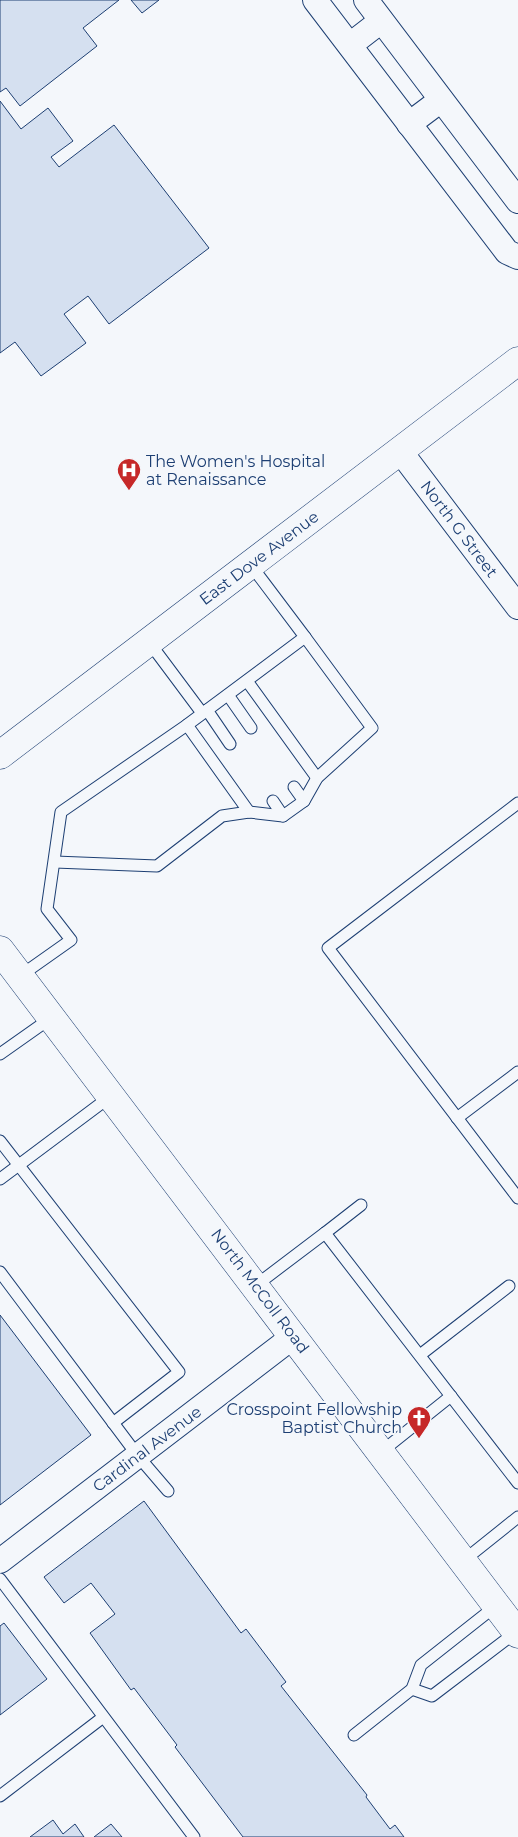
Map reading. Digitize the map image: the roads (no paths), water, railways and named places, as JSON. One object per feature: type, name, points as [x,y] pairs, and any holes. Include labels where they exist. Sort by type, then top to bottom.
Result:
[{"type":"main road","name":"East Dove Avenue","points":[[0,755],[518,361]]},
{"type":"main road","name":"North McColl Road","points":[[0,950],[517,1633]]},
{"type":"street","points":[[315,0],[507,252],[518,257]]},
{"type":"street","points":[[366,0],[518,201]]},
{"type":"street","points":[[350,46],[382,21]]},
{"type":"street","points":[[410,124],[441,100]]},
{"type":"street","name":"North G Street","points":[[400,450],[518,606]]},
{"type":"street","name":"Cardinal Avenue","points":[[0,1561],[294,1336]]},
{"type":"lane","points":[[55,862],[157,866],[222,816],[249,812],[282,816],[304,801],[317,778],[372,728],[250,564]]},
{"type":"lane","points":[[20,976],[71,940],[47,910],[61,812],[228,696],[305,637]]},
{"type":"lane","points":[[149,642],[230,744]]},
{"type":"lane","points":[[247,680],[317,778]]},
{"type":"lane","points":[[228,696],[251,728]]},
{"type":"lane","points":[[187,725],[249,812]]},
{"type":"lane","points":[[294,787],[304,801]]},
{"type":"lane","points":[[273,802],[282,816]]},
{"type":"lane","points":[[518,803],[328,948],[518,1198]]},
{"type":"lane","points":[[0,1054],[51,1018]]},
{"type":"lane","points":[[457,1118],[518,1072]]},
{"type":"lane","points":[[0,1180],[111,1096]]},
{"type":"lane","points":[[0,1141],[179,1372],[113,1423]]},
{"type":"lane","points":[[255,1286],[361,1205]]},
{"type":"lane","points":[[325,1233],[451,1396],[516,1475]]},
{"type":"lane","points":[[0,1272],[138,1456],[168,1490]]},
{"type":"lane","points":[[420,1355],[509,1286]]},
{"type":"lane","points":[[381,1452],[451,1396]]},
{"type":"lane","points":[[463,1560],[518,1517]]},
{"type":"lane","points":[[0,1579],[102,1718],[194,1837]]},
{"type":"lane","points":[[354,1735],[412,1689],[421,1665],[497,1605]]},
{"type":"lane","points":[[412,1689],[432,1696],[517,1633]]},
{"type":"lane","points":[[0,1796],[102,1718]]},
{"type":"place","name":"The Women's Hospital at Renaissance","points":[[129,491]]},
{"type":"place","name":"Crosspoint Fellowship Baptist Church","points":[[419,1439]]}]
